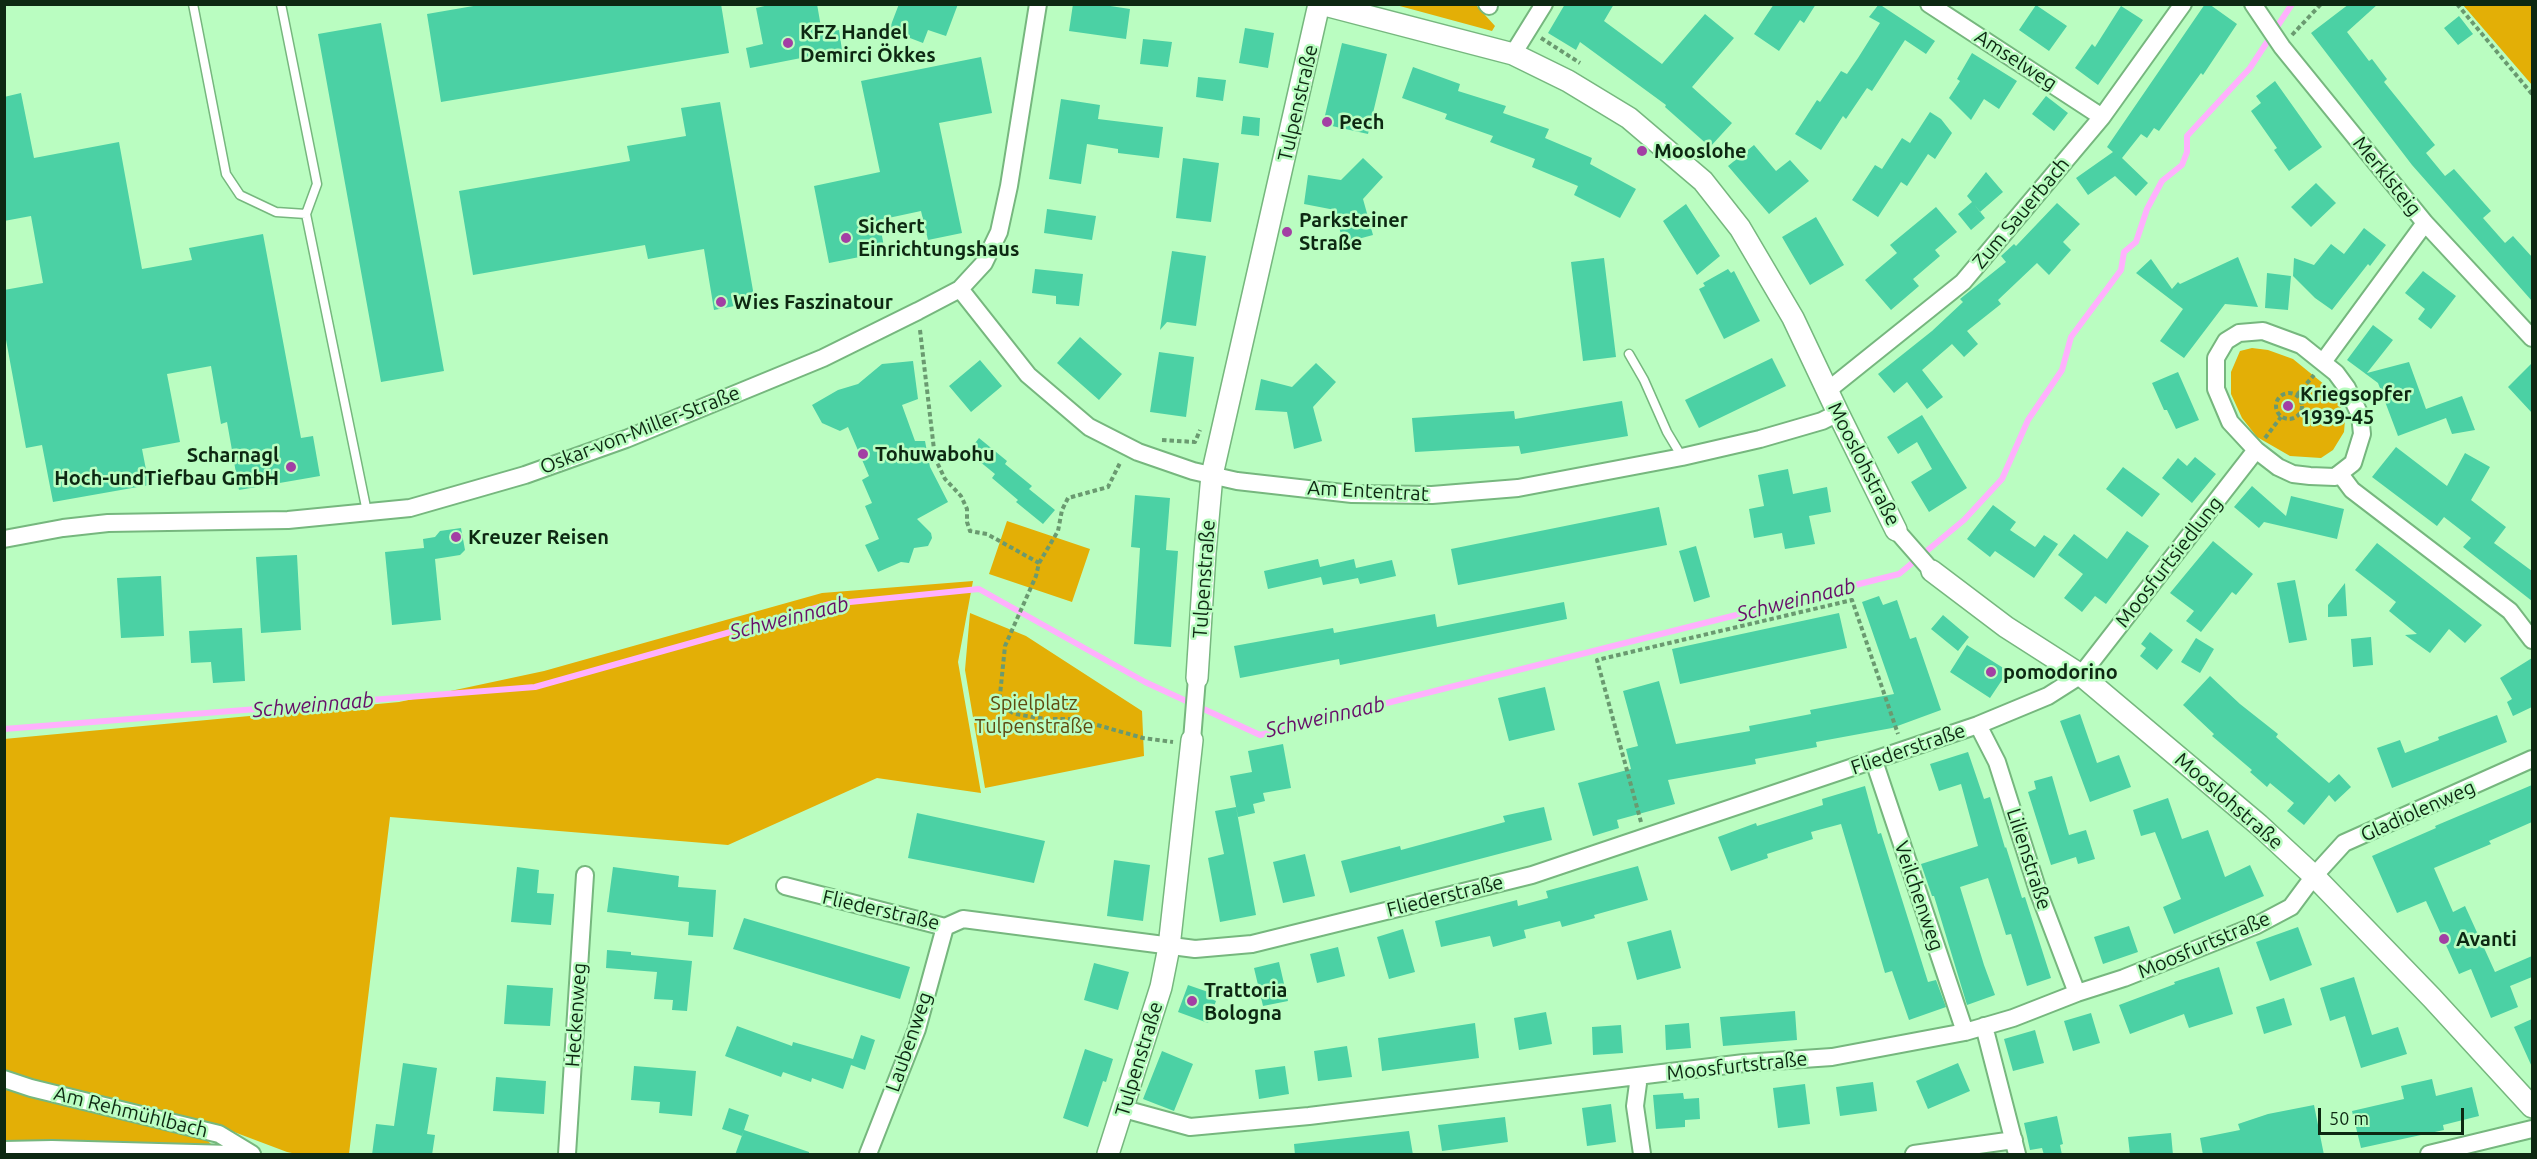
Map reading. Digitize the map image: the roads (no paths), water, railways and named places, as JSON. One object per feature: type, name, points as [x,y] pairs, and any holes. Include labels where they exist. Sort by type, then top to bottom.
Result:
[{"type":"street","name":"Oskar-von-Miller-Straße","points":[[4,539],[63,528],[108,523],[288,520],[410,508],[525,475],[626,439],[823,358],[918,311],[960,289],[984,263],[999,232],[1009,186],[1038,4]]},
{"type":"street","name":"Mooslohstraße","points":[[1320,4],[1513,54],[1568,81],[1629,118],[1703,182],[1740,228],[1794,318],[1827,391],[1896,530],[1932,571],[2006,627],[2082,675],[2259,825],[2314,876],[2432,998],[2532,1107]]},
{"type":"street","name":"Tulpenstraße","points":[[1108,1155],[1161,987],[1169,947],[1192,744],[1204,553],[1212,475],[1320,4]]},
{"type":"street","points":[[1513,54],[1544,4]]},
{"type":"street","name":"Amselweg","points":[[1929,4],[2102,117]]},
{"type":"street","name":"Zum Sauerbach","points":[[1827,391],[1963,282],[2102,117],[2183,4]]},
{"type":"street","name":"Merklsteig","points":[[2253,4],[2282,47],[2425,223],[2532,339]]},
{"type":"street","points":[[2323,362],[2425,223]]},
{"type":"street","name":"Am Ententrat","points":[[960,289],[1028,375],[1089,427],[1129,447],[1193,471],[1237,481],[1352,494],[1432,495],[1518,488],[1682,457],[1760,439],[1822,421],[1838,413]]},
{"type":"street","points":[[2263,331],[2301,345],[2323,362],[2336,373],[2347,388],[2360,416],[2362,434],[2353,463],[2340,474],[2323,478],[2293,474],[2278,466],[2256,450],[2230,423],[2216,389],[2216,358],[2226,341],[2239,333],[2263,331]]},
{"type":"street","name":"Moosfurtsiedlung","points":[[2082,675],[2256,450]]},
{"type":"street","points":[[2340,474],[2352,490],[2510,611],[2532,640]]},
{"type":"street","name":"Fliederstraße","points":[[785,886],[945,927],[963,919],[1169,947],[1195,949],[1252,944],[1532,875],[1978,725],[2048,696],[2082,675]]},
{"type":"street","name":"Lilienstraße","points":[[1978,725],[1997,762],[2038,891],[2077,993]]},
{"type":"street","name":"Gladiolenweg","points":[[2314,876],[2344,843],[2532,759]]},
{"type":"street","name":"Veilchenweg","points":[[1874,761],[1965,1032]]},
{"type":"street","name":"Heckenweg","points":[[567,1155],[585,875]]},
{"type":"street","name":"Moosfurtstraße","points":[[1124,1109],[1190,1127],[1309,1116],[1744,1063],[1832,1057],[1965,1032],[2124,978],[2257,925],[2291,907],[2314,876]]},
{"type":"street","name":"Laubenweg","points":[[868,1155],[917,1029],[945,927]]},
{"type":"street","points":[[1914,1155],[2015,1148],[1984,1026]]},
{"type":"street","points":[[1639,1076],[1635,1106],[1642,1155]]},
{"type":"street","name":"Am Rehmühlbach","points":[[4,1079],[31,1088],[219,1134],[252,1155]]},
{"type":"street","points":[[2429,1155],[2532,1129]]},
{"type":"street","name":"Am Rehmühlbach","points":[[4,1150],[52,1149],[230,1155]]},
{"type":"lane","points":[[194,4],[226,174],[240,195],[276,212],[306,214]]},
{"type":"lane","points":[[281,4],[317,184],[306,214],[367,512]]},
{"type":"lane","points":[[1629,354],[1644,380],[1667,432],[1682,457]]},
{"type":"waterway","name":"Schweinnaab","points":[[4,729],[535,687],[830,604],[979,589],[1145,682],[1260,735],[1899,574],[1964,520],[2002,479],[2028,420],[2062,370],[2071,337],[2121,270],[2124,252],[2136,242],[2147,209],[2162,181],[2182,165],[2187,152],[2187,136],[2250,68],[2292,4]]},
{"type":"place","name":"KFZ Handel Demirci Ökkes","points":[[788,43]]},
{"type":"place","name":"Pech","points":[[1327,122]]},
{"type":"place","name":"Mooslohe","points":[[1642,151]]},
{"type":"place","name":"Parksteiner Straße","points":[[1287,232]]},
{"type":"place","name":"Sichert Einrichtungshaus","points":[[846,238]]},
{"type":"place","name":"Wies Faszinatour","points":[[721,302]]},
{"type":"place","name":"Kriegsopfer 1939-45","points":[[2288,406]]},
{"type":"place","name":"Tohuwabohu","points":[[863,454]]},
{"type":"place","name":"Scharnagl Hoch-undTiefbau GmbH","points":[[291,467]]},
{"type":"place","name":"Kreuzer Reisen","points":[[456,537]]},
{"type":"place","name":"pomodorino","points":[[1991,672]]},
{"type":"place","name":"Avanti","points":[[2444,939]]},
{"type":"place","name":"Trattoria Bologna","points":[[1192,1001]]},
{"type":"park label","name":"Spielplatz Tulpenstraße","points":[[1034,714]]}]
